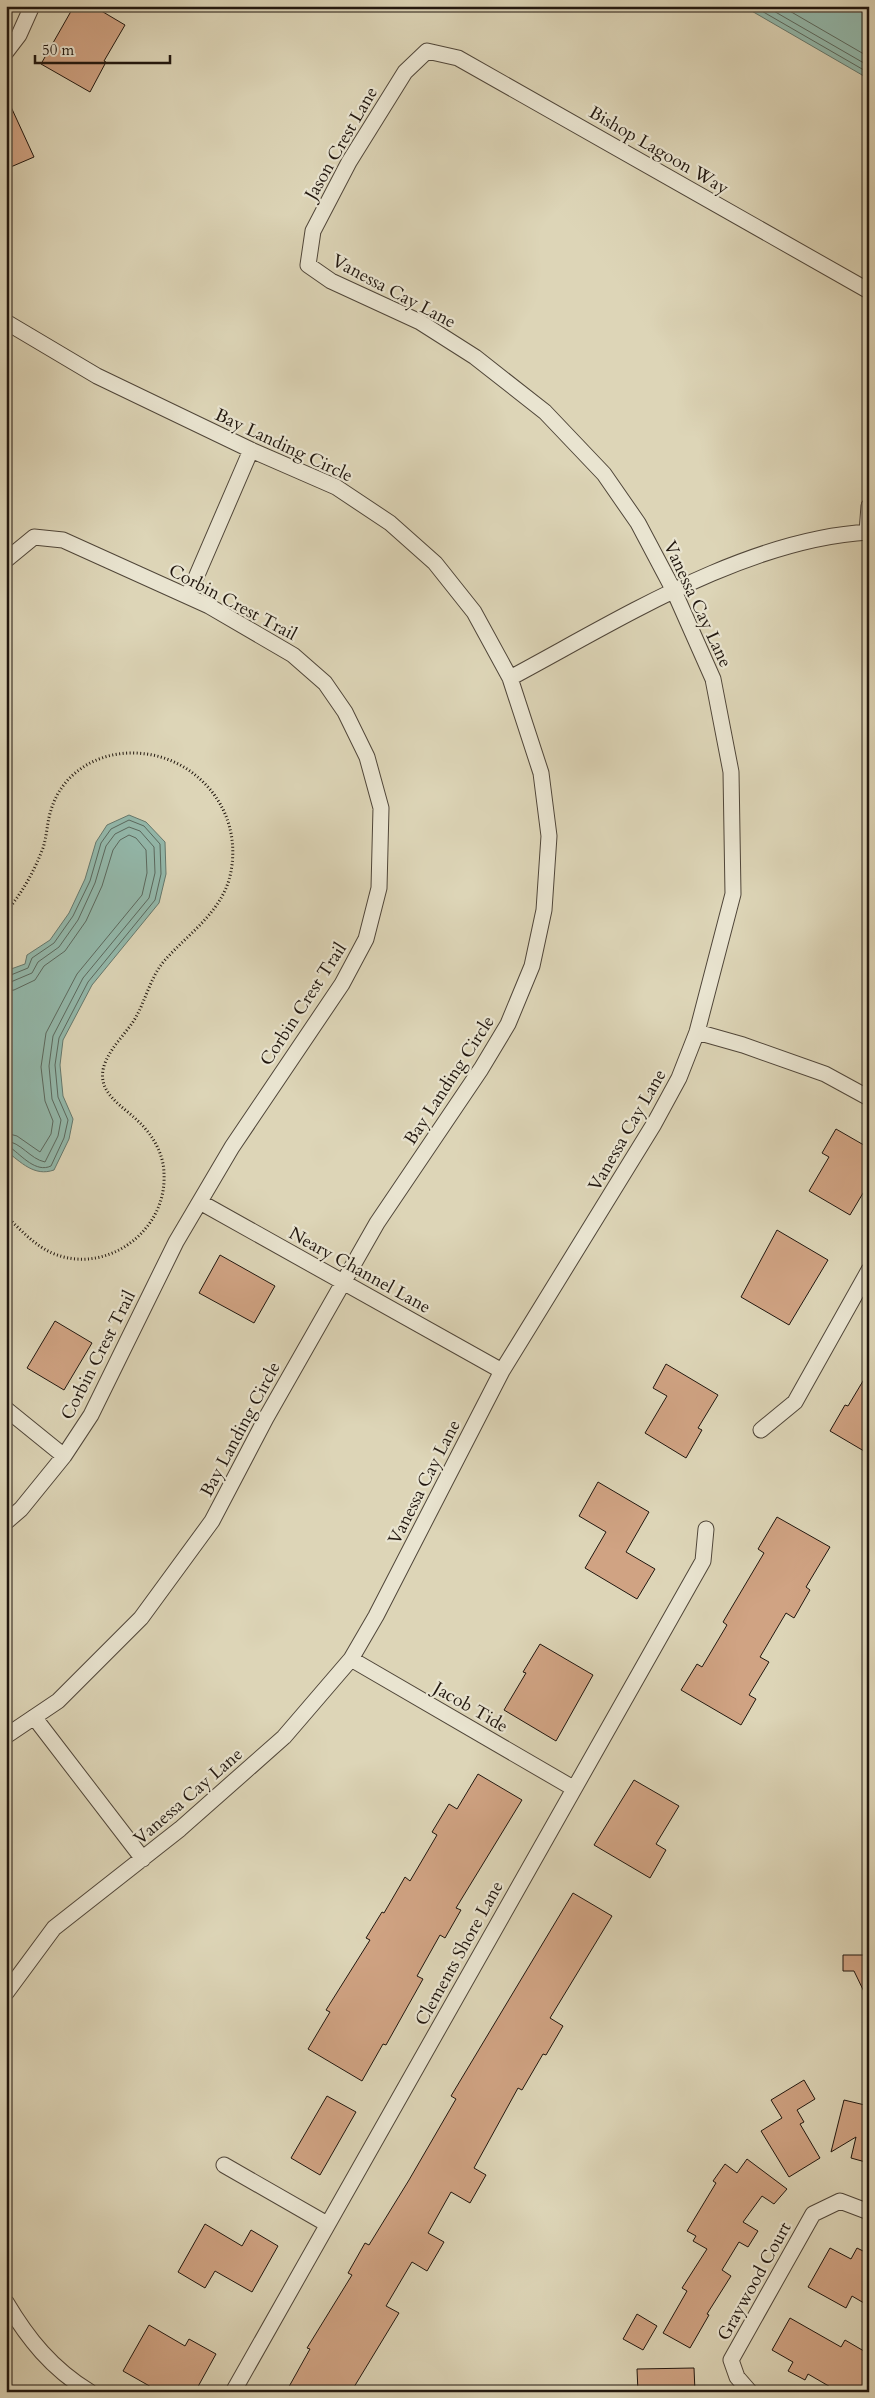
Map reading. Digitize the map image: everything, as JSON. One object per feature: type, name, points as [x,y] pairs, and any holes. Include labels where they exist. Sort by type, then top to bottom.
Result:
[{"type":"street","points":[[6,52],[19,35],[32,6]]},
{"type":"street","name":"Jason Crest Lane","points":[[308,265],[313,231],[349,162],[405,72],[428,50]]},
{"type":"street","name":"Bishop Lagoon Way","points":[[428,50],[458,58],[869,291]]},
{"type":"street","name":"Vanessa Cay Lane","points":[[6,1993],[54,1928],[180,1829],[284,1737],[351,1659],[376,1616],[502,1371],[654,1124],[679,1078],[697,1032],[733,894],[731,772],[713,679],[674,591],[638,523],[604,474],[545,412],[475,357],[420,322],[331,281],[308,265]]},
{"type":"street","name":"Bay Landing Circle","points":[[6,322],[97,376],[250,450],[336,487],[390,523],[435,563],[474,612],[510,678],[541,773],[548,836],[544,910],[532,966],[508,1024],[481,1069],[377,1223],[266,1418],[212,1522],[141,1618],[58,1701],[6,1736]]},
{"type":"street","points":[[188,596],[250,450]]},
{"type":"street","points":[[510,678],[674,591],[743,561],[804,542],[868,532],[869,506]]},
{"type":"street","name":"Corbin Crest Trail","points":[[6,560],[34,538],[63,540],[188,596],[293,655],[325,683],[345,712],[367,757],[381,808],[379,888],[366,939],[342,984],[232,1147],[176,1242],[92,1415],[64,1456],[21,1509],[6,1522]]},
{"type":"street","points":[[697,1032],[743,1045],[824,1074],[869,1098]]},
{"type":"street","name":"Neary Channel Lane","points":[[200,1202],[502,1371]]},
{"type":"street","points":[[761,1430],[795,1402],[869,1270]]},
{"type":"street","points":[[6,1409],[64,1456]]},
{"type":"street","name":"Clements Shore Lane","points":[[232,2392],[703,1561],[706,1529]]},
{"type":"street","name":"Jacob Tide","points":[[351,1659],[574,1788]]},
{"type":"street","points":[[34,1717],[143,1859]]},
{"type":"street","points":[[224,2165],[327,2224]]},
{"type":"street","name":"Graywood Court","points":[[750,2392],[737,2377],[732,2360],[813,2214],[840,2202],[869,2212]]},
{"type":"street","points":[[6,2302],[25,2335],[52,2363],[90,2392]]},
{"type":"path","points":[[6,912],[20,895],[44,846],[50,810],[58,793],[79,770],[94,760],[112,754],[130,753],[165,758],[183,766],[199,778],[215,794],[223,809],[229,826],[234,854],[222,897],[207,918],[164,962],[137,1016],[110,1052],[104,1065],[105,1087],[111,1096],[145,1128],[151,1136],[161,1159],[164,1175],[159,1206],[154,1219],[146,1230],[123,1250],[88,1260],[68,1258],[51,1253],[36,1244],[6,1216]]},
{"type":"water","points":[[743,6],[869,6],[869,79]]},
{"type":"water","points":[[129,815],[146,822],[165,842],[166,874],[159,903],[92,985],[63,1040],[60,1065],[63,1096],[73,1119],[69,1139],[54,1170],[40,1172],[23,1164],[6,1151],[6,975],[11,969],[25,964],[27,955],[50,940],[69,913],[85,879],[96,842],[107,825]]},
{"type":"building","points":[[74,6],[93,6],[125,25],[104,61],[106,62],[90,92],[41,64]]},
{"type":"building","points":[[6,96],[34,157],[6,169]]},
{"type":"building","points":[[836,1129],[869,1148],[869,1183],[850,1215],[809,1191],[829,1157],[822,1153]]},
{"type":"building","points":[[777,1230],[828,1260],[789,1325],[741,1297]]},
{"type":"building","points":[[220,1255],[275,1286],[254,1323],[199,1293]]},
{"type":"building","points":[[55,1321],[92,1343],[64,1390],[27,1368]]},
{"type":"building","points":[[666,1364],[718,1395],[698,1428],[702,1430],[686,1458],[645,1433],[667,1396],[653,1388]]},
{"type":"building","points":[[869,1371],[869,1454],[830,1431],[845,1405],[848,1406]]},
{"type":"building","points":[[598,1482],[649,1512],[626,1552],[655,1569],[637,1599],[585,1568],[606,1532],[579,1516]]},
{"type":"building","points":[[777,1517],[830,1547],[806,1587],[810,1590],[794,1618],[786,1613],[760,1657],[769,1662],[749,1695],[756,1699],[741,1725],[681,1690],[697,1664],[702,1667],[727,1625],[723,1622],[764,1553],[758,1549]]},
{"type":"building","points":[[540,1644],[593,1675],[556,1741],[504,1710],[526,1673],[523,1672]]},
{"type":"building","points":[[478,1774],[522,1800],[456,1908],[461,1910],[445,1938],[440,1935],[417,1976],[423,1979],[386,2045],[383,2044],[362,2081],[308,2049],[330,2012],[326,2010],[370,1940],[366,1938],[382,1912],[384,1913],[405,1877],[410,1881],[437,1835],[432,1832],[449,1804],[457,1809]]},
{"type":"building","points":[[634,1780],[679,1806],[656,1844],[666,1850],[650,1878],[594,1845]]},
{"type":"building","points":[[573,1893],[612,1916],[550,2018],[563,2026],[546,2055],[543,2054],[522,2090],[518,2088],[474,2168],[486,2175],[470,2203],[451,2192],[428,2233],[444,2242],[427,2271],[412,2262],[386,2306],[399,2313],[351,2392],[286,2392],[310,2349],[307,2348],[352,2275],[348,2273],[365,2243],[369,2245],[409,2180],[456,2099],[451,2096]]},
{"type":"building","points":[[843,1955],[869,1955],[869,2002],[854,1971],[843,1971]]},
{"type":"building","points":[[804,2080],[815,2099],[797,2110],[804,2122],[800,2124],[820,2158],[789,2177],[761,2131],[782,2118],[771,2100]]},
{"type":"building","points":[[327,2096],[356,2112],[320,2175],[291,2158]]},
{"type":"building","points":[[844,2100],[869,2106],[869,2163],[851,2158],[856,2137],[831,2152]]},
{"type":"building","points":[[747,2159],[787,2189],[774,2204],[762,2196],[743,2222],[758,2231],[748,2247],[739,2242],[722,2270],[731,2276],[707,2314],[709,2315],[690,2348],[663,2333],[687,2291],[682,2288],[707,2249],[693,2241],[696,2236],[687,2231],[716,2183],[713,2181],[725,2164],[737,2173]]},
{"type":"building","points":[[205,2224],[242,2246],[251,2230],[278,2246],[252,2292],[215,2271],[205,2288],[178,2272]]},
{"type":"building","points":[[830,2248],[851,2259],[857,2248],[869,2254],[869,2306],[852,2296],[846,2308],[808,2287]]},
{"type":"building","points":[[637,2314],[657,2326],[643,2350],[623,2339]]},
{"type":"building","points":[[790,2318],[841,2347],[845,2340],[869,2354],[869,2379],[862,2392],[839,2392],[808,2374],[805,2380],[788,2371],[793,2362],[772,2350]]},
{"type":"building","points":[[149,2325],[185,2346],[189,2339],[216,2354],[195,2392],[160,2392],[123,2371]]},
{"type":"building","points":[[694,2368],[695,2392],[638,2392],[637,2369]]}]
